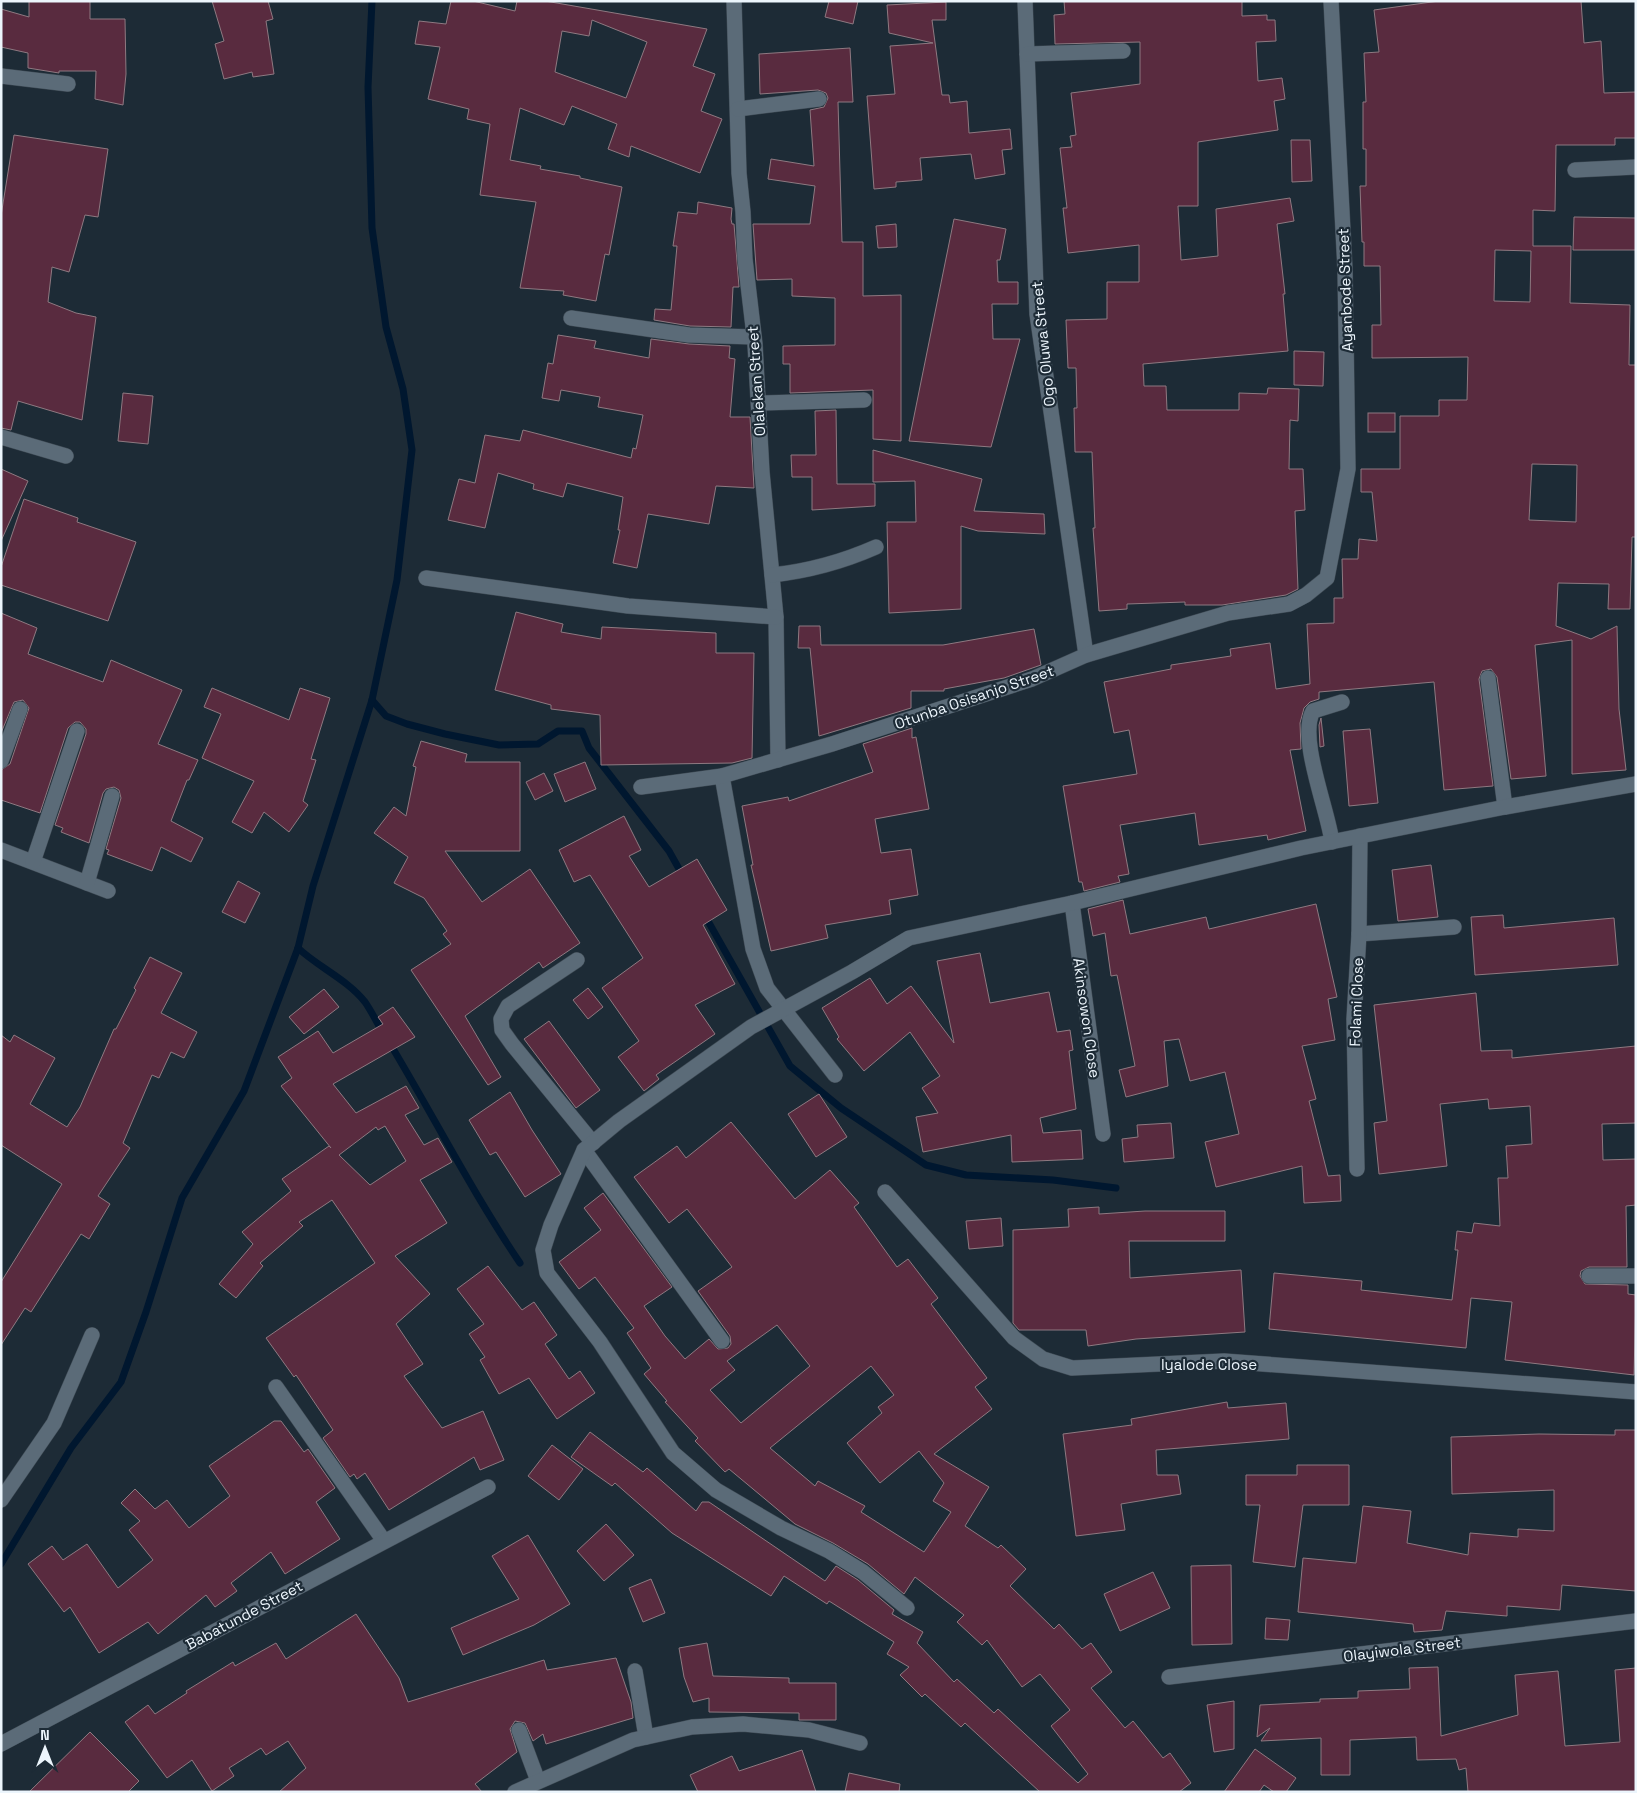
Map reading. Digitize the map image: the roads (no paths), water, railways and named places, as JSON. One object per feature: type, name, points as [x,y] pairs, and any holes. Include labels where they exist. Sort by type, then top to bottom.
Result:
[{"type":"street","name":"Olalekan Street","points":[[734,1],[739,173],[744,212],[745,259],[760,403],[762,472],[776,618],[778,760]]},
{"type":"street","name":"Ogo Oluwa Street","points":[[1025,1],[1037,314],[1086,655]]},
{"type":"street","name":"Ayanbode Street","points":[[1328,578],[1348,469],[1345,269],[1331,1]]},
{"type":"street","points":[[1027,54],[1123,51]]},
{"type":"street","points":[[1,76],[68,84]]},
{"type":"street","points":[[738,109],[819,99]]},
{"type":"street","points":[[1575,170],[1636,166]]},
{"type":"street","points":[[571,318],[689,335],[754,337]]},
{"type":"street","points":[[760,403],[864,400]]},
{"type":"street","points":[[1,437],[66,456]]},
{"type":"street","points":[[772,575],[802,572],[847,560],[876,546]]},
{"type":"street","points":[[426,578],[628,606],[776,618]]},
{"type":"street","name":"Otunba Osisanjo Street","points":[[642,787],[722,776],[778,760],[1032,679],[1086,655],[1228,613],[1289,604],[1306,595],[1328,578]]},
{"type":"street","points":[[1488,678],[1505,807]]},
{"type":"street","points":[[1332,842],[1310,750],[1311,720],[1313,711],[1342,702]]},
{"type":"street","points":[[1,761],[20,709]]},
{"type":"street","points":[[32,862],[77,731]]},
{"type":"street","points":[[722,776],[754,949],[776,1014],[835,1075]]},
{"type":"street","points":[[907,1608],[863,1572],[836,1555],[781,1528],[716,1490],[673,1454],[600,1342],[547,1273],[543,1250],[551,1225],[589,1146],[619,1121],[751,1027],[852,972],[909,938],[1072,903],[1360,836],[1505,807],[1636,784]]},
{"type":"street","points":[[87,883],[112,796]]},
{"type":"street","name":"Folami Close","points":[[1357,1168],[1354,1019],[1359,934],[1360,836]]},
{"type":"street","points":[[1,850],[108,891]]},
{"type":"street","name":"Akinsowon Close","points":[[1072,903],[1103,1134]]},
{"type":"street","points":[[1359,934],[1454,927]]},
{"type":"street","points":[[577,960],[508,1006],[501,1019],[502,1030],[589,1146],[722,1342]]},
{"type":"street","name":"Iyalode Close","points":[[885,1192],[1014,1338],[1043,1359],[1072,1368],[1224,1361],[1636,1392]]},
{"type":"street","points":[[1589,1276],[1636,1276]]},
{"type":"street","points":[[1,1500],[54,1423],[92,1335]]},
{"type":"street","points":[[276,1387],[384,1541]]},
{"type":"street","name":"Babatunde Street","points":[[1,1744],[488,1487]]},
{"type":"street","name":"Olayiwola Street","points":[[1169,1677],[1636,1621]]},
{"type":"street","points":[[635,1670],[646,1737]]},
{"type":"street","points":[[515,1792],[633,1740],[692,1726],[743,1724],[809,1730],[860,1743]]},
{"type":"street","points":[[519,1730],[538,1781]]},
{"type":"waterway","points":[[1,1564],[71,1448],[121,1382],[146,1312],[182,1198],[244,1091],[298,948],[313,886],[372,700],[397,580],[412,450],[403,389],[386,327],[372,228],[368,87],[372,1]]},
{"type":"waterway","points":[[372,700],[386,716],[407,724],[499,745],[538,744],[558,731],[582,731],[589,748],[669,851],[683,876]]},
{"type":"waterway","points":[[704,914],[790,1066],[841,1108],[926,1165],[966,1175],[1053,1180],[1116,1188]]},
{"type":"waterway","points":[[298,948],[358,994],[368,1006],[383,1033]]},
{"type":"waterway","points":[[389,1042],[469,1181],[520,1263]]}]
